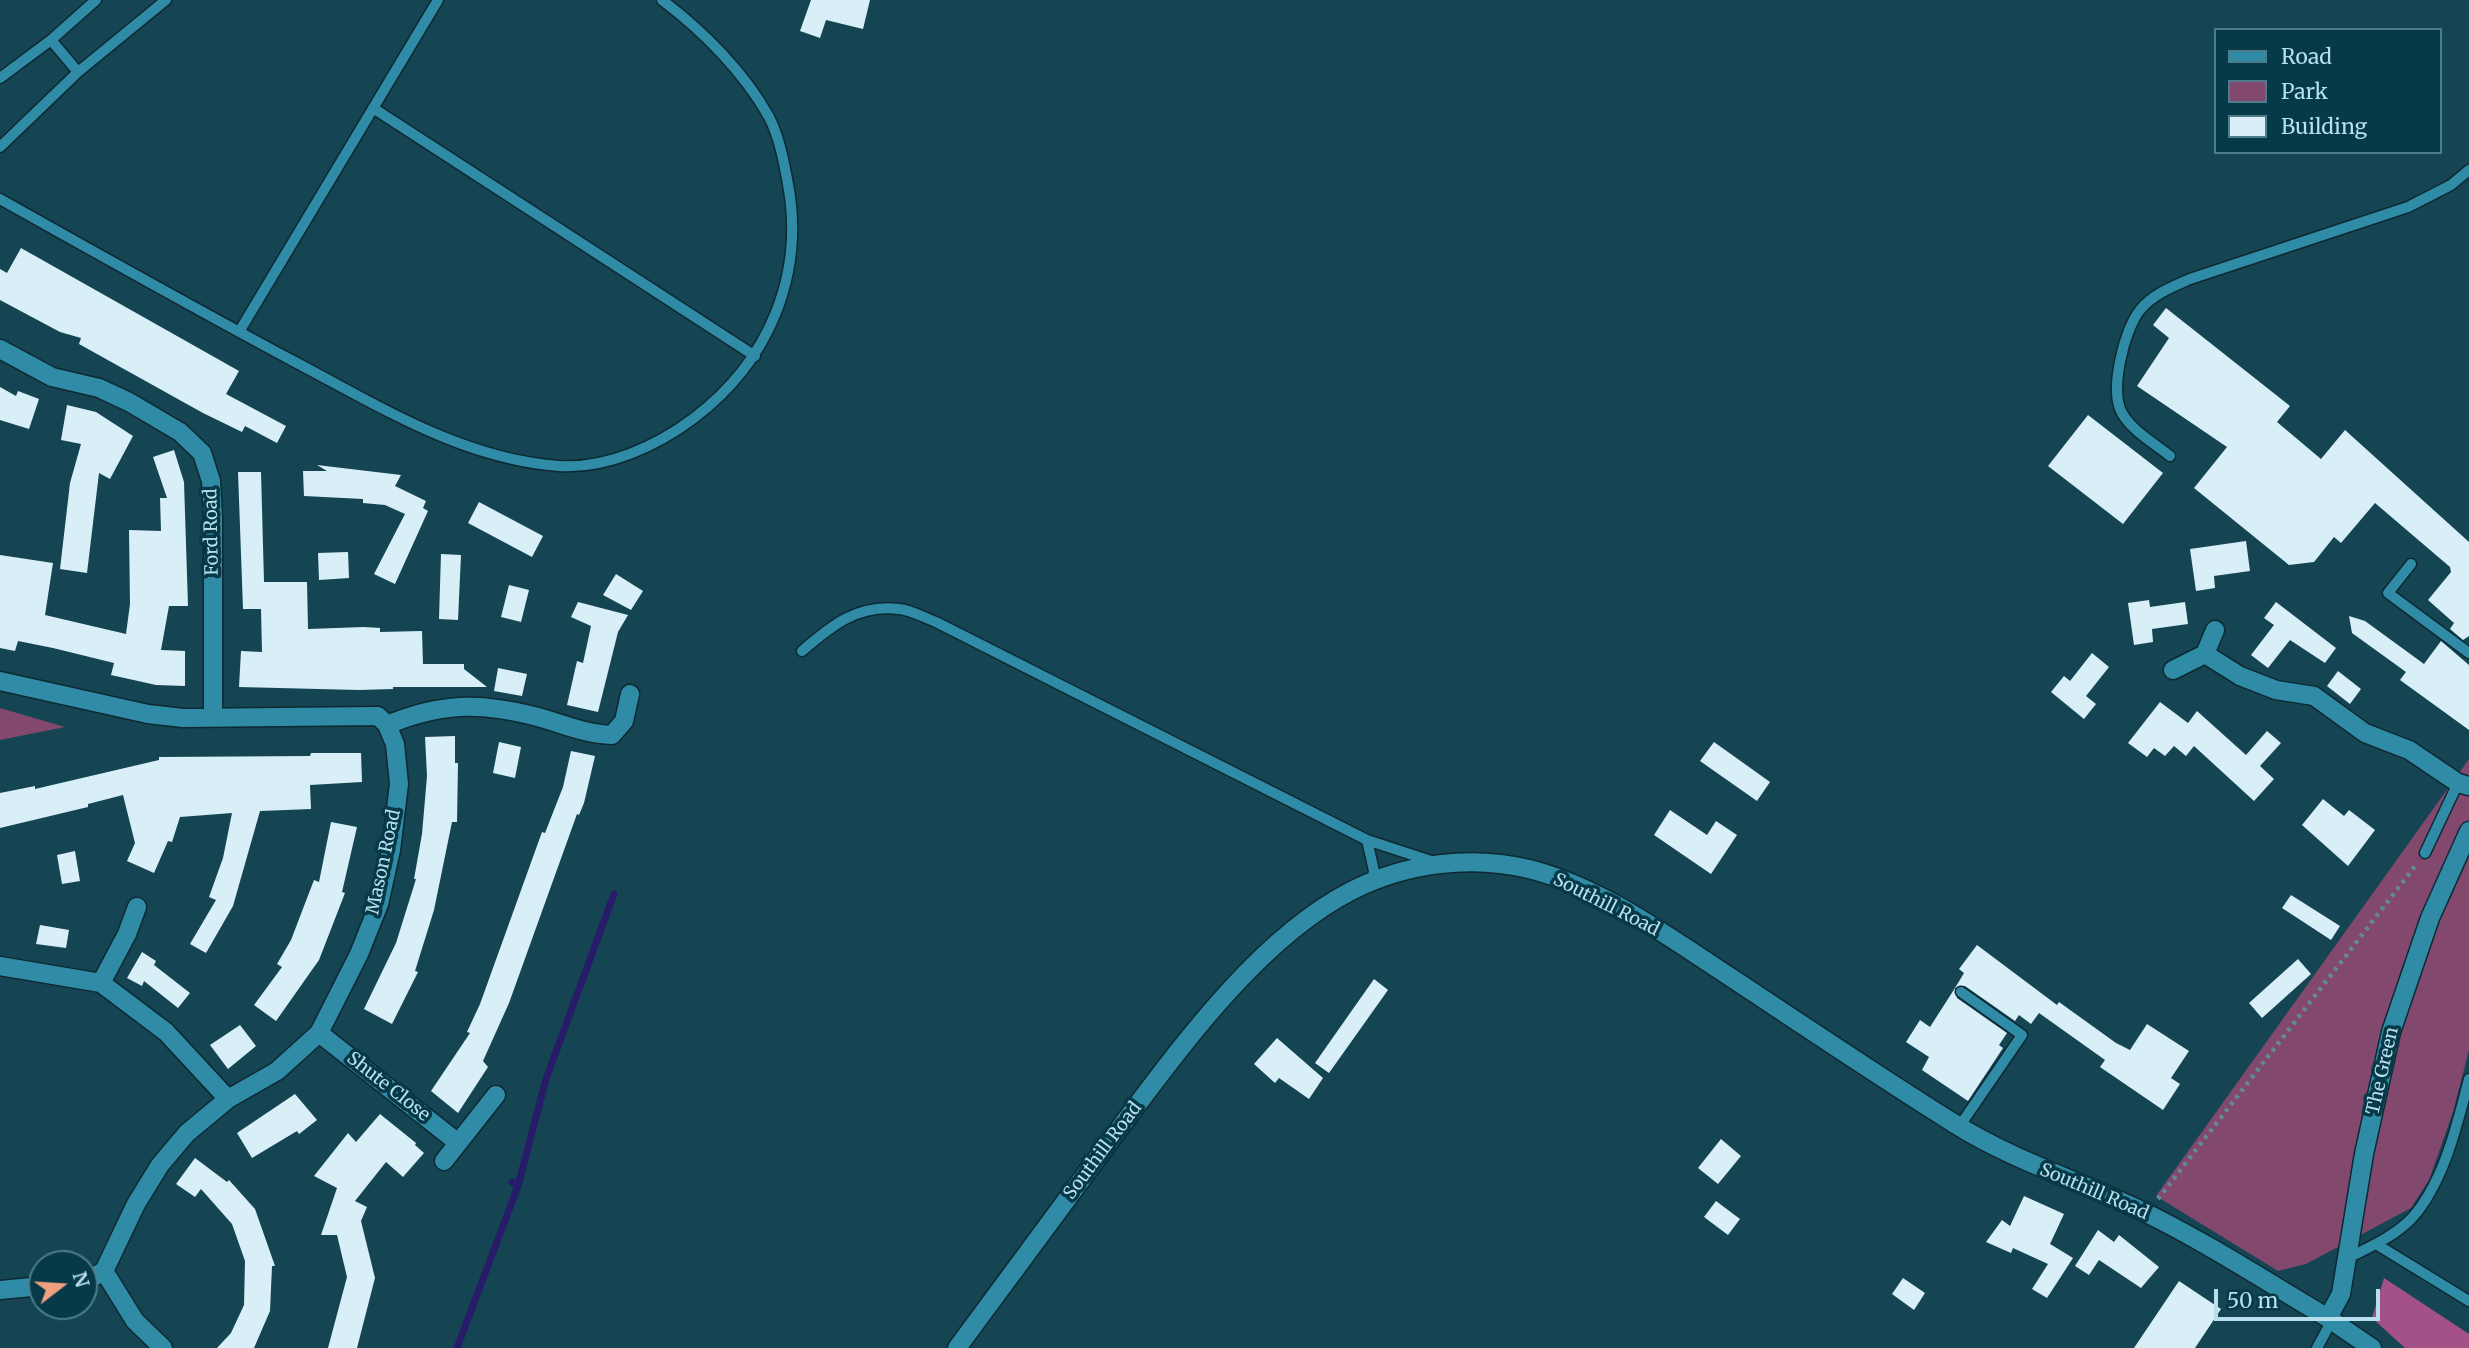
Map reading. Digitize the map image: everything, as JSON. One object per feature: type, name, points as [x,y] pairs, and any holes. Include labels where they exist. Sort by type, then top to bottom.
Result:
[{"type":"street","name":"Ford Road","points":[[0,349],[52,377],[99,388],[129,402],[180,432],[202,453],[211,481],[214,517],[213,717]]},
{"type":"street","points":[[2173,670],[2204,654],[2215,630]]},
{"type":"street","points":[[2204,654],[2240,676],[2276,690],[2314,696],[2365,733],[2409,750],[2464,785]]},
{"type":"street","points":[[0,681],[148,714],[183,718],[364,714],[378,716],[387,724],[424,710],[475,705],[535,716],[590,734],[612,735],[624,721],[630,694]]},
{"type":"street","name":"Mason Road","points":[[104,1270],[136,1204],[160,1165],[187,1133],[228,1099],[277,1071],[319,1032],[359,954],[379,904],[399,785],[395,744],[387,724]]},
{"type":"street","name":"The Green","points":[[2330,1319],[2341,1294],[2364,1154],[2390,1032],[2430,918],[2469,831]]},
{"type":"street","name":"Southill Road","points":[[957,1348],[1164,1069],[1229,989],[1304,922],[1353,890],[1407,870],[1441,864],[1487,861],[1531,870],[1572,884],[1664,934],[1959,1126],[2031,1165],[2147,1213],[2330,1319],[2372,1348]]},
{"type":"street","points":[[101,983],[138,907]]},
{"type":"street","points":[[0,966],[101,983],[166,1032],[228,1099]]},
{"type":"street","name":"Shute Close","points":[[319,1032],[457,1142]]},
{"type":"street","points":[[444,1161],[496,1095]]},
{"type":"street","points":[[98,1274],[104,1270],[135,1321],[163,1348]]},
{"type":"street","points":[[0,1290],[28,1287]]},
{"type":"lane","points":[[0,78],[51,40],[96,0]]},
{"type":"lane","points":[[0,146],[78,72],[166,0]]},
{"type":"lane","points":[[239,332],[438,0]]},
{"type":"lane","points":[[0,199],[239,332],[409,422],[458,444],[503,458],[562,466],[606,462],[676,432],[731,386],[755,356],[776,316],[788,281],[792,206],[785,164],[770,119],[745,82],[712,44],[662,0]]},
{"type":"lane","points":[[51,40],[78,72]]},
{"type":"lane","points":[[373,108],[755,356]]},
{"type":"lane","points":[[2170,456],[2134,427],[2122,414],[2116,398],[2115,381],[2139,311],[2161,291],[2190,279],[2408,207],[2451,185],[2469,170]]},
{"type":"lane","points":[[2411,564],[2388,593],[2469,653]]},
{"type":"lane","points":[[802,651],[837,620],[866,611],[900,609],[936,622],[1367,840],[1441,864]]},
{"type":"lane","points":[[2425,853],[2464,785]]},
{"type":"lane","points":[[1367,840],[1374,871],[1372,883]]},
{"type":"lane","points":[[1959,1126],[2022,1035],[1961,992]]},
{"type":"lane","points":[[2348,1258],[2376,1244],[2412,1218],[2435,1182],[2469,1079]]},
{"type":"lane","points":[[2376,1244],[2469,1301]]},
{"type":"lane","points":[[2317,1348],[2330,1319]]},
{"type":"path","points":[[2147,1213],[2425,853]]},
{"type":"green space","points":[[0,708],[65,727],[0,740]]},
{"type":"green space","points":[[2469,759],[2469,1050],[2453,1112],[2429,1180],[2411,1208],[2306,1264],[2278,1271],[2156,1196]]},
{"type":"shaded area","points":[[2384,1278],[2469,1334],[2469,1348],[2405,1348],[2372,1318]]},
{"type":"building","points":[[811,0],[870,0],[863,29],[826,20],[820,38],[800,31]]},
{"type":"building","points":[[21,248],[239,371],[226,394],[286,426],[277,443],[245,426],[242,432],[203,413],[79,344],[81,338],[60,332],[0,300],[0,269],[7,273]]},
{"type":"building","points":[[2166,308],[2290,406],[2277,422],[2321,459],[2345,430],[2469,542],[2469,636],[2463,640],[2450,629],[2454,623],[2428,600],[2451,572],[2450,567],[2375,503],[2341,543],[2334,537],[2314,562],[2289,565],[2194,488],[2227,447],[2137,386],[2169,338],[2153,325]]},
{"type":"building","points":[[0,387],[16,396],[18,391],[39,399],[29,429],[0,420]]},
{"type":"building","points":[[67,405],[96,412],[133,436],[110,479],[99,473],[87,573],[60,569],[70,483],[81,444],[61,440]]},
{"type":"building","points":[[2088,415],[2163,473],[2123,524],[2048,466]]},
{"type":"building","points":[[174,450],[184,482],[188,606],[169,606],[161,650],[185,651],[185,686],[156,685],[111,675],[114,663],[53,648],[18,641],[15,651],[0,648],[0,555],[53,563],[45,615],[126,634],[130,604],[129,530],[161,531],[160,498],[167,498],[153,457]]},
{"type":"building","points":[[317,465],[401,475],[395,486],[426,501],[423,508],[428,511],[395,584],[374,574],[405,514],[385,505],[363,503],[363,499],[304,496],[303,471],[327,471]]},
{"type":"building","points":[[238,472],[261,472],[264,582],[307,582],[308,629],[364,627],[380,628],[380,632],[422,631],[423,664],[464,664],[464,669],[487,687],[393,687],[359,690],[239,687],[241,651],[262,652],[261,609],[243,609]]},
{"type":"building","points":[[479,502],[543,536],[532,557],[468,523]]},
{"type":"building","points":[[2246,541],[2250,571],[2214,576],[2215,588],[2196,591],[2190,549]]},
{"type":"building","points":[[348,552],[349,578],[319,580],[318,553]]},
{"type":"building","points":[[441,554],[461,555],[458,620],[439,619]]},
{"type":"building","points":[[616,574],[643,591],[631,610],[603,595]]},
{"type":"building","points":[[509,585],[529,590],[521,622],[501,617]]},
{"type":"building","points":[[2149,600],[2150,607],[2185,602],[2188,624],[2152,629],[2153,642],[2134,645],[2128,603]]},
{"type":"building","points":[[578,602],[628,615],[618,632],[598,712],[567,705],[577,661],[583,663],[591,626],[571,617]]},
{"type":"building","points":[[2276,602],[2336,648],[2325,663],[2290,640],[2268,668],[2251,655],[2274,625],[2264,618]]},
{"type":"building","points":[[2349,616],[2365,621],[2424,664],[2441,641],[2469,665],[2469,730],[2400,680],[2406,672],[2352,633]]},
{"type":"building","points":[[2092,653],[2109,667],[2086,696],[2096,704],[2084,719],[2051,692],[2064,676],[2070,681]]},
{"type":"building","points":[[498,668],[527,674],[522,696],[494,691]]},
{"type":"building","points":[[2338,671],[2361,689],[2350,704],[2327,686]]},
{"type":"building","points":[[2160,702],[2188,723],[2197,711],[2246,755],[2267,731],[2281,743],[2260,766],[2274,779],[2254,801],[2194,746],[2186,756],[2174,746],[2165,756],[2154,748],[2147,757],[2128,743]]},
{"type":"building","points":[[455,736],[455,763],[458,763],[457,822],[452,822],[434,910],[415,971],[418,972],[392,1024],[364,1009],[396,943],[416,879],[427,776],[425,737]]},
{"type":"building","points":[[499,742],[521,747],[515,778],[493,773]]},
{"type":"building","points":[[1714,742],[1770,782],[1757,801],[1700,761]]},
{"type":"building","points":[[571,751],[595,756],[584,803],[579,815],[577,814],[509,1003],[483,1061],[488,1067],[458,1113],[431,1091],[470,1033],[467,1032],[480,1004],[542,832],[545,833],[563,787]]},
{"type":"building","points":[[311,753],[361,753],[362,782],[310,785],[311,809],[260,811],[233,906],[206,953],[190,944],[216,900],[209,897],[223,858],[232,813],[180,817],[172,842],[168,841],[154,873],[127,861],[135,843],[123,795],[88,804],[88,807],[0,828],[0,793],[35,786],[35,789],[159,760],[159,757],[310,756]]},
{"type":"building","points":[[2323,799],[2344,816],[2349,810],[2375,830],[2348,866],[2302,825]]},
{"type":"building","points":[[1670,810],[1707,835],[1716,821],[1737,835],[1711,874],[1654,835]]},
{"type":"building","points":[[331,822],[357,827],[342,892],[345,893],[319,960],[276,1021],[254,1005],[282,967],[277,964],[291,940],[314,880],[319,882]]},
{"type":"building","points":[[75,851],[80,881],[62,884],[57,855]]},
{"type":"building","points":[[2291,895],[2340,926],[2331,940],[2282,908]]},
{"type":"building","points":[[40,925],[69,930],[66,948],[36,944]]},
{"type":"building","points":[[1977,945],[2057,1005],[2059,1002],[2130,1050],[2147,1024],[2189,1051],[2171,1078],[2180,1084],[2163,1110],[2100,1067],[2105,1060],[2039,1013],[2031,1024],[2019,1015],[2015,1021],[1965,986],[1955,988],[1964,973],[1959,969]]},
{"type":"building","points":[[142,952],[156,961],[154,965],[190,993],[178,1008],[144,981],[142,986],[127,978]]},
{"type":"building","points":[[2298,959],[2311,974],[2262,1018],[2249,1003]]},
{"type":"building","points":[[1374,979],[1388,990],[1329,1073],[1315,1063]]},
{"type":"building","points":[[1955,988],[1957,998],[2007,1033],[1999,1045],[2003,1048],[1968,1101],[1922,1070],[1929,1057],[1906,1042],[1920,1020],[1930,1027]]},
{"type":"building","points":[[240,1025],[256,1046],[228,1069],[210,1045]]},
{"type":"building","points":[[1277,1038],[1323,1078],[1309,1099],[1279,1078],[1275,1083],[1254,1064]]},
{"type":"building","points":[[295,1094],[317,1120],[299,1134],[297,1131],[252,1158],[237,1133]]},
{"type":"building","points":[[380,1114],[416,1143],[424,1153],[403,1177],[386,1162],[355,1201],[367,1207],[361,1221],[375,1278],[357,1348],[328,1348],[347,1277],[337,1235],[321,1235],[337,1188],[314,1176],[348,1133],[356,1142]]},
{"type":"building","points":[[1721,1139],[1741,1156],[1718,1184],[1698,1168]]},
{"type":"building","points":[[195,1158],[227,1182],[229,1180],[255,1209],[275,1266],[272,1266],[270,1311],[254,1348],[217,1348],[231,1333],[244,1305],[245,1261],[232,1224],[201,1189],[195,1197],[176,1184]]},
{"type":"building","points":[[2024,1196],[2064,1214],[2050,1244],[2073,1258],[2047,1298],[2032,1289],[2048,1264],[2013,1248],[2011,1253],[1986,1242],[2002,1220],[2010,1226]]},
{"type":"building","points":[[1716,1201],[1740,1219],[1728,1235],[1704,1217]]},
{"type":"building","points":[[2098,1230],[2114,1242],[2119,1235],[2159,1267],[2141,1288],[2099,1260],[2089,1275],[2075,1266]]},
{"type":"building","points":[[1903,1278],[1925,1293],[1914,1310],[1892,1294]]},
{"type":"building","points":[[2179,1281],[2221,1309],[2195,1348],[2134,1348]]},
{"type":"waterway","points":[[512,1182],[518,1186],[546,1079],[614,894]]},
{"type":"waterway","points":[[457,1348],[518,1186]]}]
